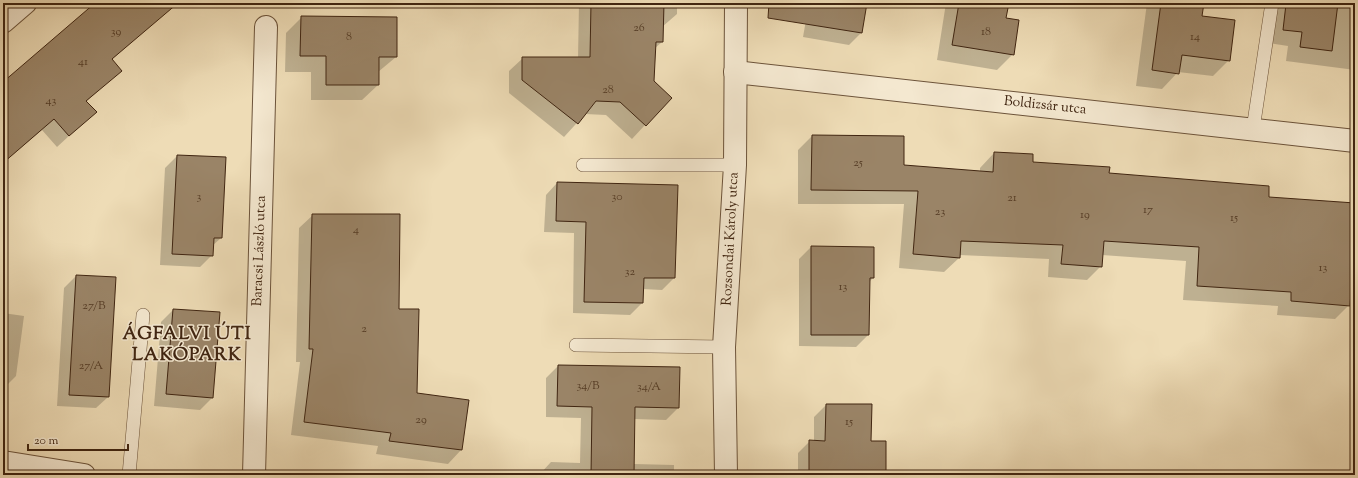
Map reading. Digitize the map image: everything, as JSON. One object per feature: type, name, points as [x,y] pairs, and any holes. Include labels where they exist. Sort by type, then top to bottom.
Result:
[{"type":"street","points":[[3,22],[25,3]]},
{"type":"street","name":"Rozsondai Károly utca","points":[[726,475],[724,347],[735,165],[736,3]]},
{"type":"street","name":"Baracsi László utca","points":[[254,475],[266,27]]},
{"type":"street","name":"Boldizsár utca","points":[[735,72],[1355,141]]},
{"type":"street","points":[[3,462],[84,475]]},
{"type":"lane","points":[[1253,129],[1272,3]]},
{"type":"lane","points":[[583,165],[735,165]]},
{"type":"lane","points":[[129,475],[143,315]]},
{"type":"lane","points":[[576,345],[724,347]]},
{"type":"building","points":[[95,3],[178,3],[112,59],[122,71],[86,101],[97,112],[69,136],[54,119],[3,163],[3,82]]},
{"type":"building","points":[[591,3],[664,3],[663,42],[656,42],[654,81],[672,98],[646,126],[620,102],[596,101],[578,124],[522,80],[522,57],[590,57]]},
{"type":"building","points":[[769,3],[867,3],[862,33],[768,18]]},
{"type":"building","points":[[959,3],[1009,3],[1006,18],[1019,20],[1014,55],[952,45]]},
{"type":"building","points":[[1161,3],[1204,3],[1202,16],[1235,20],[1230,61],[1182,55],[1179,74],[1152,70]]},
{"type":"building","points":[[1306,3],[1338,3],[1332,51],[1300,47],[1302,32],[1283,30],[1286,4],[1305,6]]},
{"type":"building","points":[[301,16],[397,17],[397,57],[379,57],[379,85],[326,85],[326,56],[300,56]]},
{"type":"building","points":[[812,135],[904,136],[904,165],[993,172],[994,152],[1033,154],[1033,162],[1110,167],[1109,173],[1269,186],[1269,197],[1355,203],[1355,235],[1350,306],[1291,301],[1291,292],[1197,286],[1199,247],[1104,241],[1102,267],[1061,264],[1063,245],[961,241],[960,258],[913,254],[918,191],[811,190]]},
{"type":"building","points":[[177,155],[226,157],[222,238],[214,238],[213,256],[172,254]]},
{"type":"building","points":[[557,182],[678,185],[675,278],[644,278],[643,303],[584,302],[586,222],[556,221]]},
{"type":"building","points":[[312,214],[400,214],[399,309],[419,309],[417,393],[469,400],[462,450],[389,441],[391,433],[304,422],[313,349],[309,349]]},
{"type":"building","points":[[811,246],[874,247],[874,278],[870,278],[869,335],[811,335]]},
{"type":"building","points":[[76,275],[116,277],[109,397],[69,395]]},
{"type":"building","points":[[173,309],[220,312],[213,398],[166,394]]},
{"type":"building","points":[[558,365],[680,367],[679,408],[635,407],[634,475],[591,475],[592,407],[557,406]]},
{"type":"building","points":[[826,404],[872,404],[871,441],[886,441],[886,474],[809,474],[809,440],[825,441]]},
{"type":"district","name":"ÁGFALVI ÚTI LAKÓPARK","points":[[187,345]]}]
